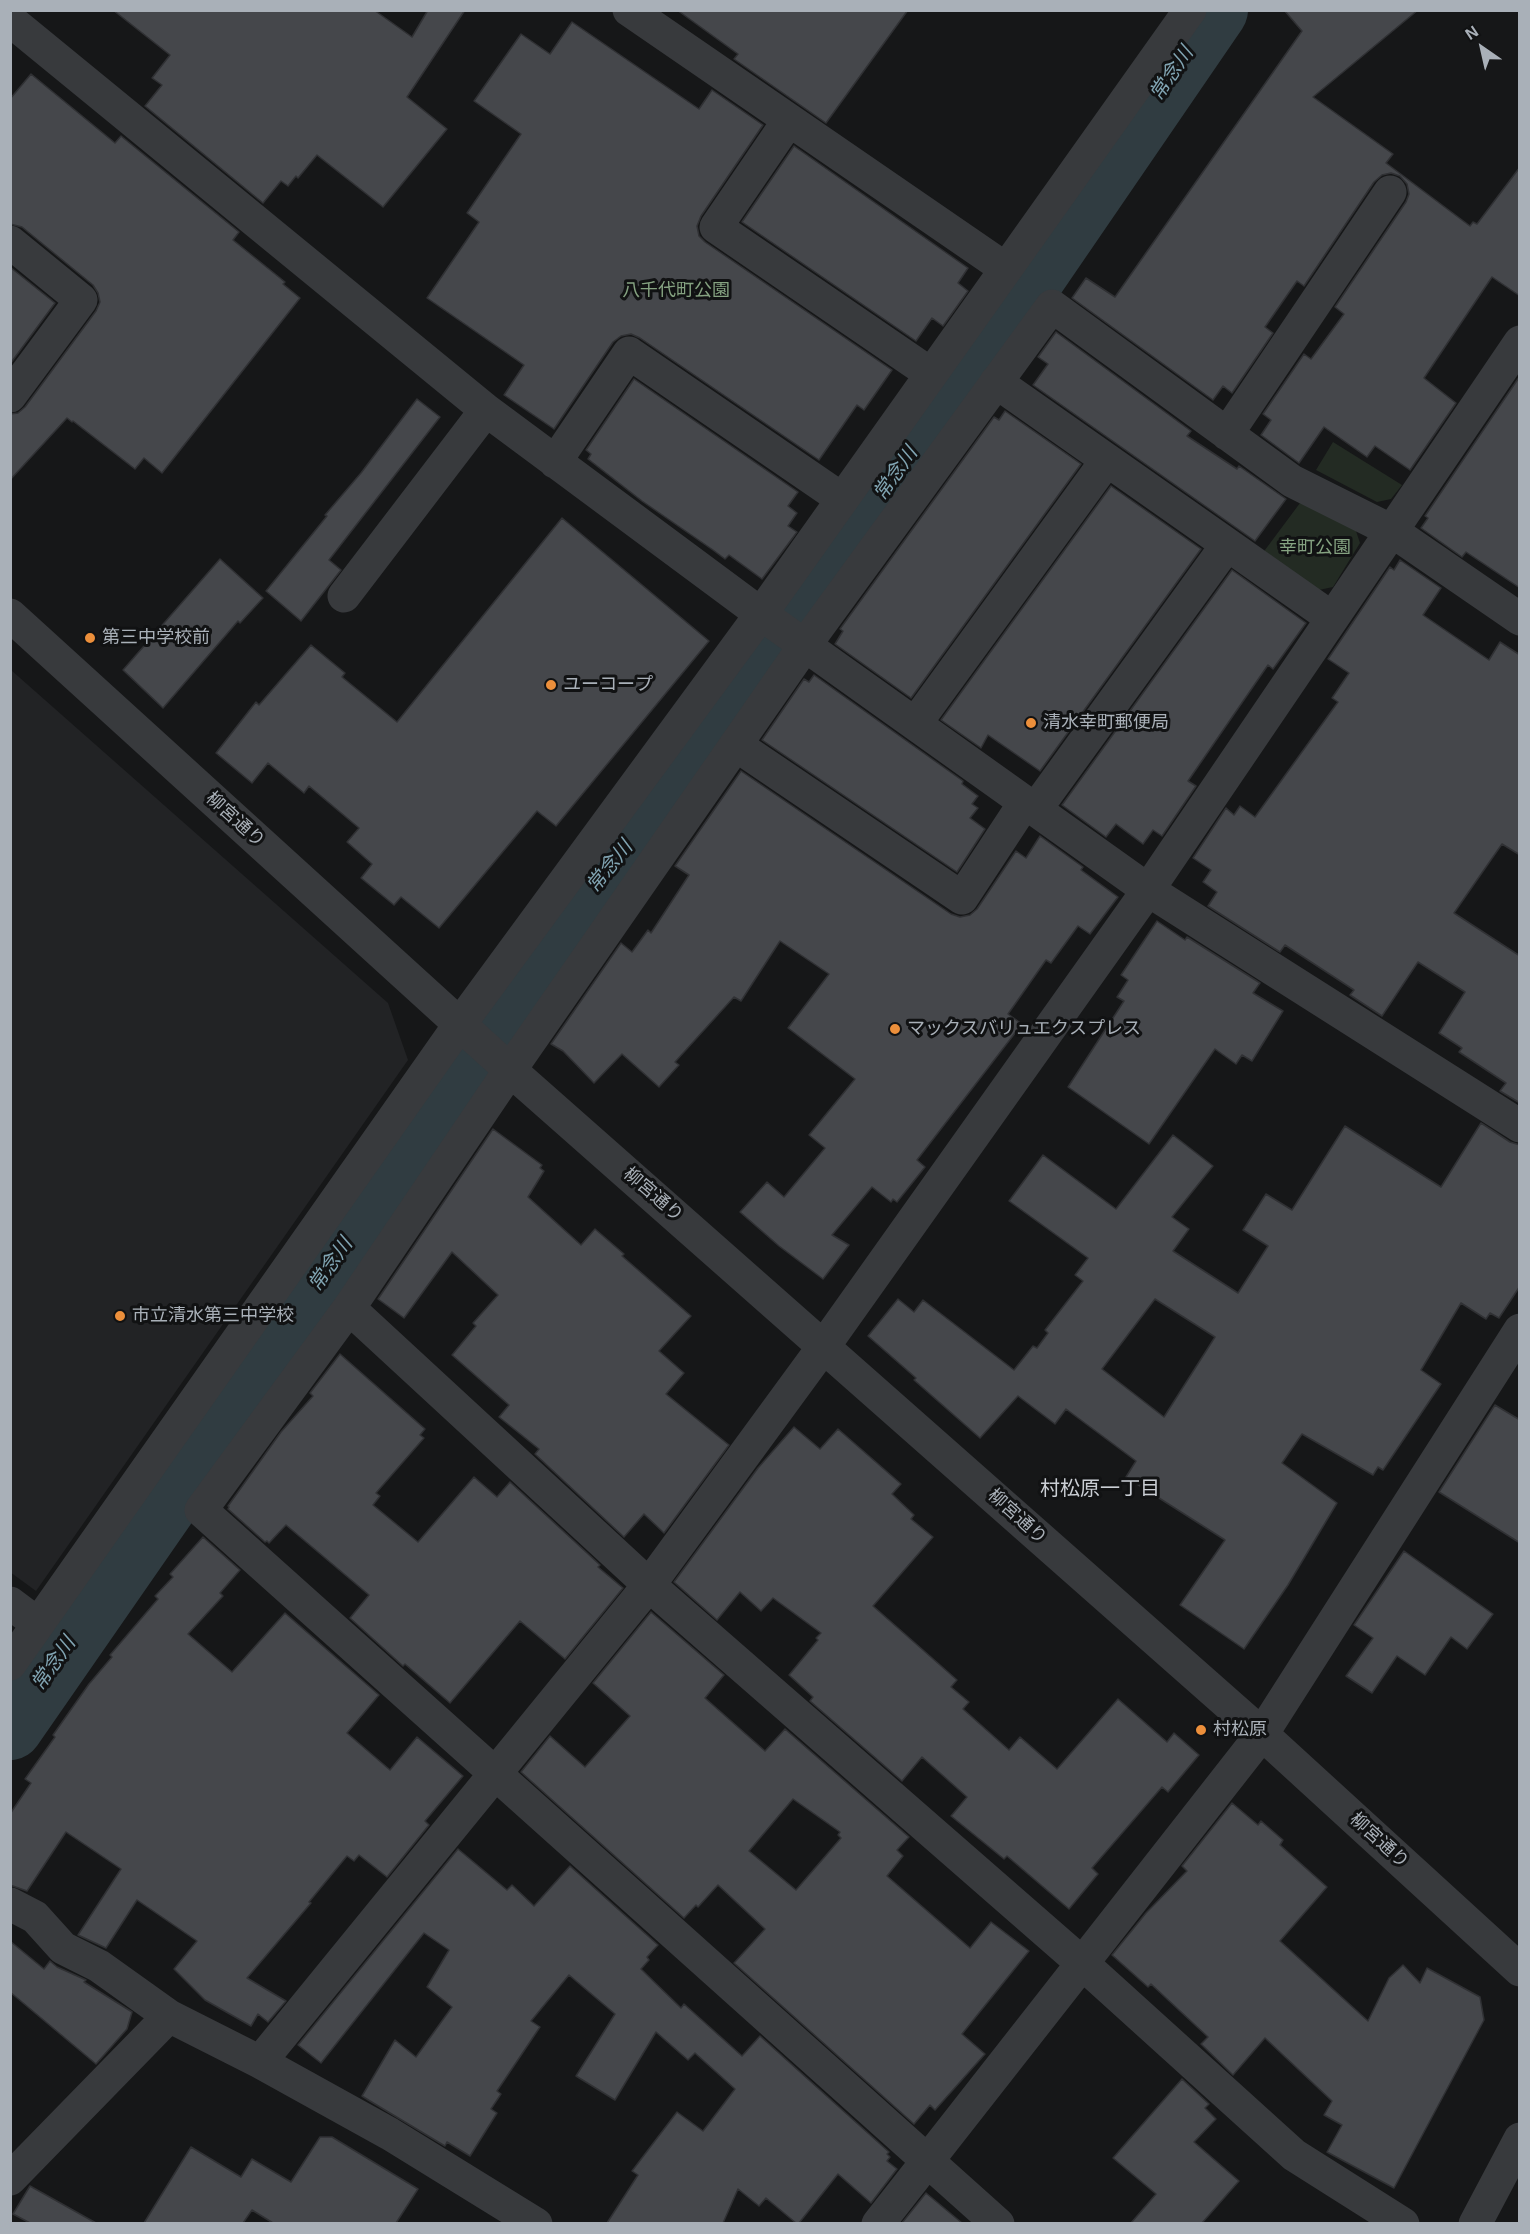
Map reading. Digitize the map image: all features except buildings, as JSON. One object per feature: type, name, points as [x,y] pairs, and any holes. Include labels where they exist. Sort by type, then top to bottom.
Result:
[{"type":"street","points":[[629,10],[1006,269]]},
{"type":"street","points":[[10,1664],[460,1024],[760,614],[1190,10]]},
{"type":"street","points":[[10,20],[486,410],[760,614],[1148,891],[1520,1126]]},
{"type":"street","points":[[789,120],[716,227],[931,374]]},
{"type":"street","points":[[1227,434],[1390,192]]},
{"type":"street","points":[[10,242],[81,300],[10,396]]},
{"type":"street","points":[[998,2223],[201,1510],[349,1308],[510,1070],[805,645],[1052,306],[1292,481],[1392,531],[1520,619]]},
{"type":"street","points":[[260,2062],[649,1585],[824,1346],[1148,891],[1520,342]]},
{"type":"street","points":[[555,462],[629,353],[842,499]]},
{"type":"street","points":[[996,382],[1332,618]]},
{"type":"street","points":[[344,596],[486,410]]},
{"type":"street","points":[[915,724],[1107,460]]},
{"type":"street","points":[[736,745],[962,898],[1227,544]]},
{"type":"street","name":"柳宮通り","points":[[10,615],[510,1070],[1262,1734],[1520,1970]]},
{"type":"street","points":[[349,1308],[649,1585],[1083,1964],[1294,2155],[1403,2223]]},
{"type":"street","points":[[878,2223],[1262,1734],[1520,1330]]},
{"type":"street","points":[[10,1603],[38,1624]]},
{"type":"street","points":[[10,1904],[35,1917],[63,1948],[99,1966],[169,2016],[260,2062],[390,2134],[536,2223]]},
{"type":"street","points":[[10,2179],[169,2016]]},
{"type":"street","points":[[1475,2223],[1520,2139]]},
{"type":"shaded area","name":"市立清水第三中学校","points":[[11,670],[388,1003],[408,1060],[36,1591],[10,1572]]},
{"type":"green space","points":[[1333,442],[1402,485],[1391,499],[1377,502],[1316,470]]},
{"type":"green space","name":"幸町公園","points":[[1300,503],[1354,525],[1360,543],[1333,587],[1314,591],[1262,554]]},
{"type":"waterway","name":"常念川","points":[[10,1727],[585,898],[656,811],[946,403],[1215,10]]},
{"type":"place","name":"第三中学校前","points":[[90,638]]},
{"type":"place","name":"ユーコープ","points":[[551,685]]},
{"type":"place","name":"清水幸町郵便局","points":[[1031,723]]},
{"type":"place","name":"マックスバリュエクスプレス","points":[[895,1029]]},
{"type":"place","name":"市立清水第三中学校","points":[[120,1316]]},
{"type":"place","name":"村松原","points":[[1201,1730]]},
{"type":"district","name":"村松原一丁目","points":[[1100,1489]]},
{"type":"park label","name":"八千代町公園","points":[[676,291]]}]
